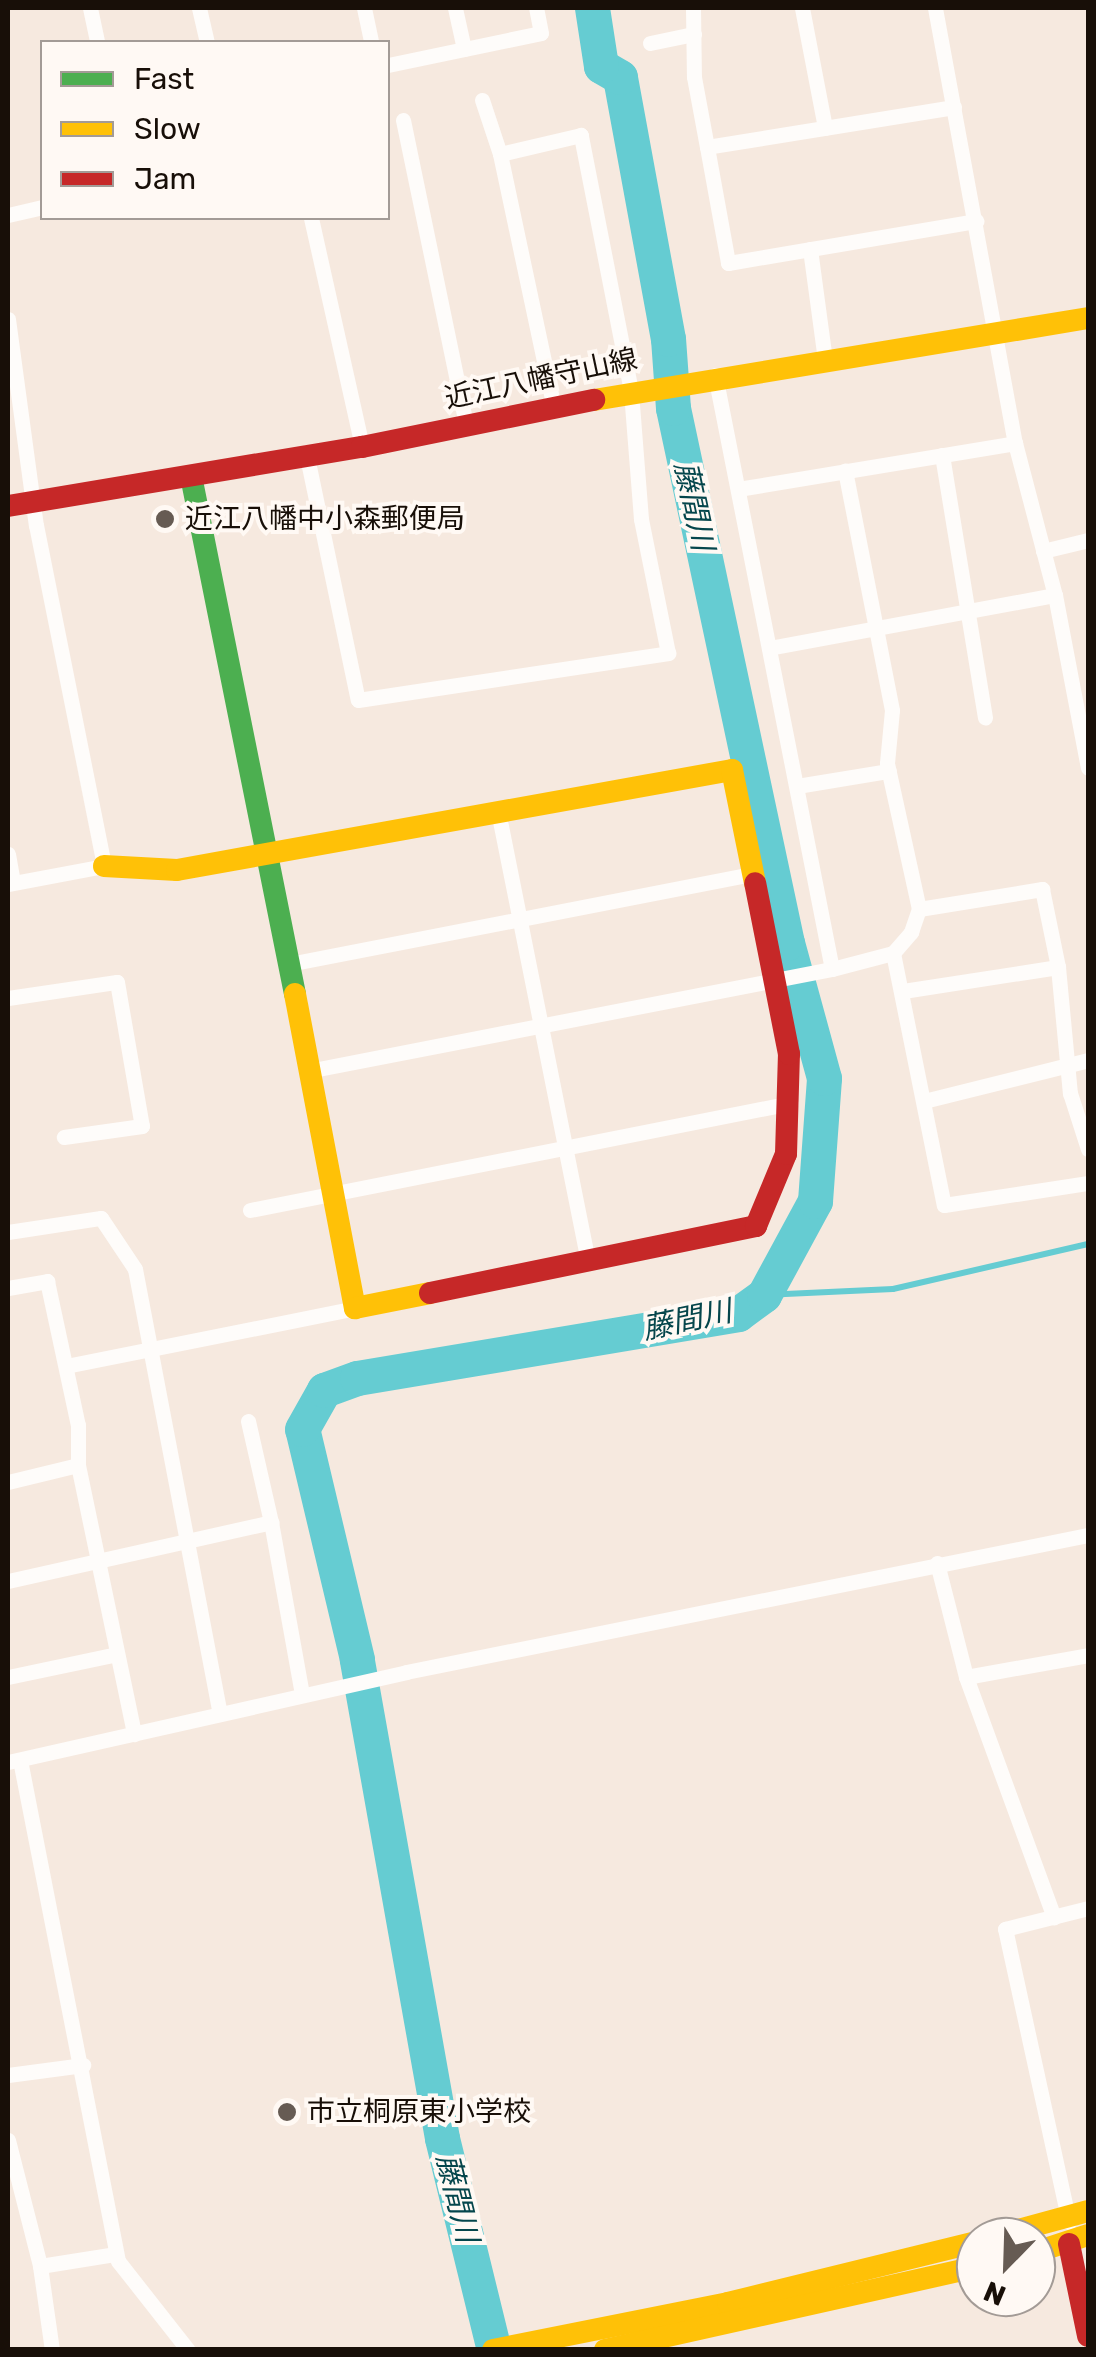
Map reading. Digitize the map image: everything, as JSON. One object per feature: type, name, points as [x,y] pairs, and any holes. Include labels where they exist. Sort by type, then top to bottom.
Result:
[{"type":"street","points":[[90,8],[97,40]]},
{"type":"street","points":[[199,8],[207,40]]},
{"type":"street","points":[[364,8],[371,40]]},
{"type":"street","points":[[455,8],[464,49]]},
{"type":"street","points":[[390,65],[541,33],[536,8]]},
{"type":"street","points":[[693,8],[707,147],[728,263],[976,221]]},
{"type":"street","points":[[802,8],[825,128]]},
{"type":"street","points":[[935,8],[999,334],[1015,443],[1082,700],[1088,768]]},
{"type":"street","points":[[650,43],[694,34]]},
{"type":"street","points":[[482,100],[500,154],[554,407]]},
{"type":"street","points":[[707,147],[954,107]]},
{"type":"street","points":[[404,120],[466,425]]},
{"type":"street","points":[[306,452],[358,700],[668,652],[641,518],[631,391],[581,135],[500,154]]},
{"type":"street","points":[[8,215],[40,207]]},
{"type":"street","points":[[311,220],[362,447]]},
{"type":"street","points":[[810,250],[824,360]]},
{"type":"street","name":"近江八幡守山線","points":[[8,506],[191,476],[306,452],[362,447],[715,376],[1088,318]]},
{"type":"street","points":[[8,319],[34,502],[104,866]]},
{"type":"street","points":[[715,376],[832,969]]},
{"type":"street","points":[[738,489],[1015,443]]},
{"type":"street","points":[[942,455],[985,718]]},
{"type":"street","points":[[308,1071],[543,1028],[893,953],[911,932],[919,909],[889,771],[892,710],[845,471]]},
{"type":"street","points":[[191,476],[270,854],[355,1308]]},
{"type":"street","points":[[1043,551],[1088,540]]},
{"type":"street","points":[[769,648],[1055,595]]},
{"type":"street","points":[[8,854],[10,884],[104,866],[177,870],[499,816],[732,770],[789,1054],[791,1104],[786,1154],[756,1226],[66,1366]]},
{"type":"street","points":[[797,786],[889,771]]},
{"type":"street","points":[[499,816],[588,1260]]},
{"type":"street","points":[[289,964],[519,916],[752,874]]},
{"type":"street","points":[[919,909],[1042,889],[1058,967],[1070,1092],[1088,1149]]},
{"type":"street","points":[[893,953],[944,1205],[1088,1183]]},
{"type":"street","points":[[903,991],[1058,967]]},
{"type":"street","points":[[8,998],[117,982],[142,1126],[64,1137]]},
{"type":"street","points":[[924,1101],[1088,1060]]},
{"type":"street","points":[[250,1210],[791,1104]]},
{"type":"street","points":[[8,1232],[101,1218],[135,1269],[220,1714]]},
{"type":"street","points":[[8,1288],[47,1281],[78,1425],[78,1466],[134,1734]]},
{"type":"street","points":[[248,1421],[310,1692]]},
{"type":"street","points":[[8,1482],[78,1466]]},
{"type":"street","points":[[8,1581],[270,1522]]},
{"type":"street","points":[[188,2350],[131,2282],[116,2254],[83,2066],[14,1761],[310,1692],[1088,1535]]},
{"type":"street","points":[[937,1563],[966,1678],[1054,1917]]},
{"type":"street","points":[[8,1677],[117,1654]]},
{"type":"street","points":[[966,1678],[1088,1655]]},
{"type":"street","points":[[1088,1908],[1005,1930],[1079,2214],[1088,2336]]},
{"type":"street","points":[[8,2075],[83,2066]]},
{"type":"street","points":[[8,2140],[40,2266],[52,2350]]},
{"type":"street","points":[[493,2350],[728,2303],[956,2247]]},
{"type":"street","points":[[40,2266],[116,2254]]},
{"type":"street","points":[[605,2350],[956,2271]]},
{"type":"waterway","name":"藤間川","points":[[494,2350],[442,2138],[357,1659],[302,1429],[324,1390],[357,1378],[738,1314],[764,1295],[815,1201],[824,1078],[787,943],[673,408],[668,339],[620,77],[601,66],[592,8]]},
{"type":"waterway","points":[[764,1295],[893,1289],[1088,1244]]},
{"type":"traffic: fast","points":[[191,476],[295,994]]},
{"type":"traffic: slow","points":[[594,400],[1088,318]]},
{"type":"traffic: slow","points":[[104,866],[177,870],[732,770],[755,883]]},
{"type":"traffic: slow","points":[[295,994],[355,1308],[430,1293]]},
{"type":"traffic: slow","points":[[1056,2220],[1088,2211]]},
{"type":"traffic: slow","points":[[1056,2245],[1088,2235]]},
{"type":"traffic: slow","points":[[493,2350],[728,2303],[956,2247]]},
{"type":"traffic: slow","points":[[605,2350],[956,2271]]},
{"type":"traffic: jam","points":[[8,506],[362,447],[594,400]]},
{"type":"traffic: jam","points":[[430,1293],[756,1226],[786,1154],[789,1054],[755,883]]},
{"type":"traffic: jam","points":[[1069,2244],[1088,2336]]},
{"type":"place","name":"近江八幡中小森郵便局","points":[[165,519]]},
{"type":"place","name":"市立桐原東小学校","points":[[287,2112]]}]
